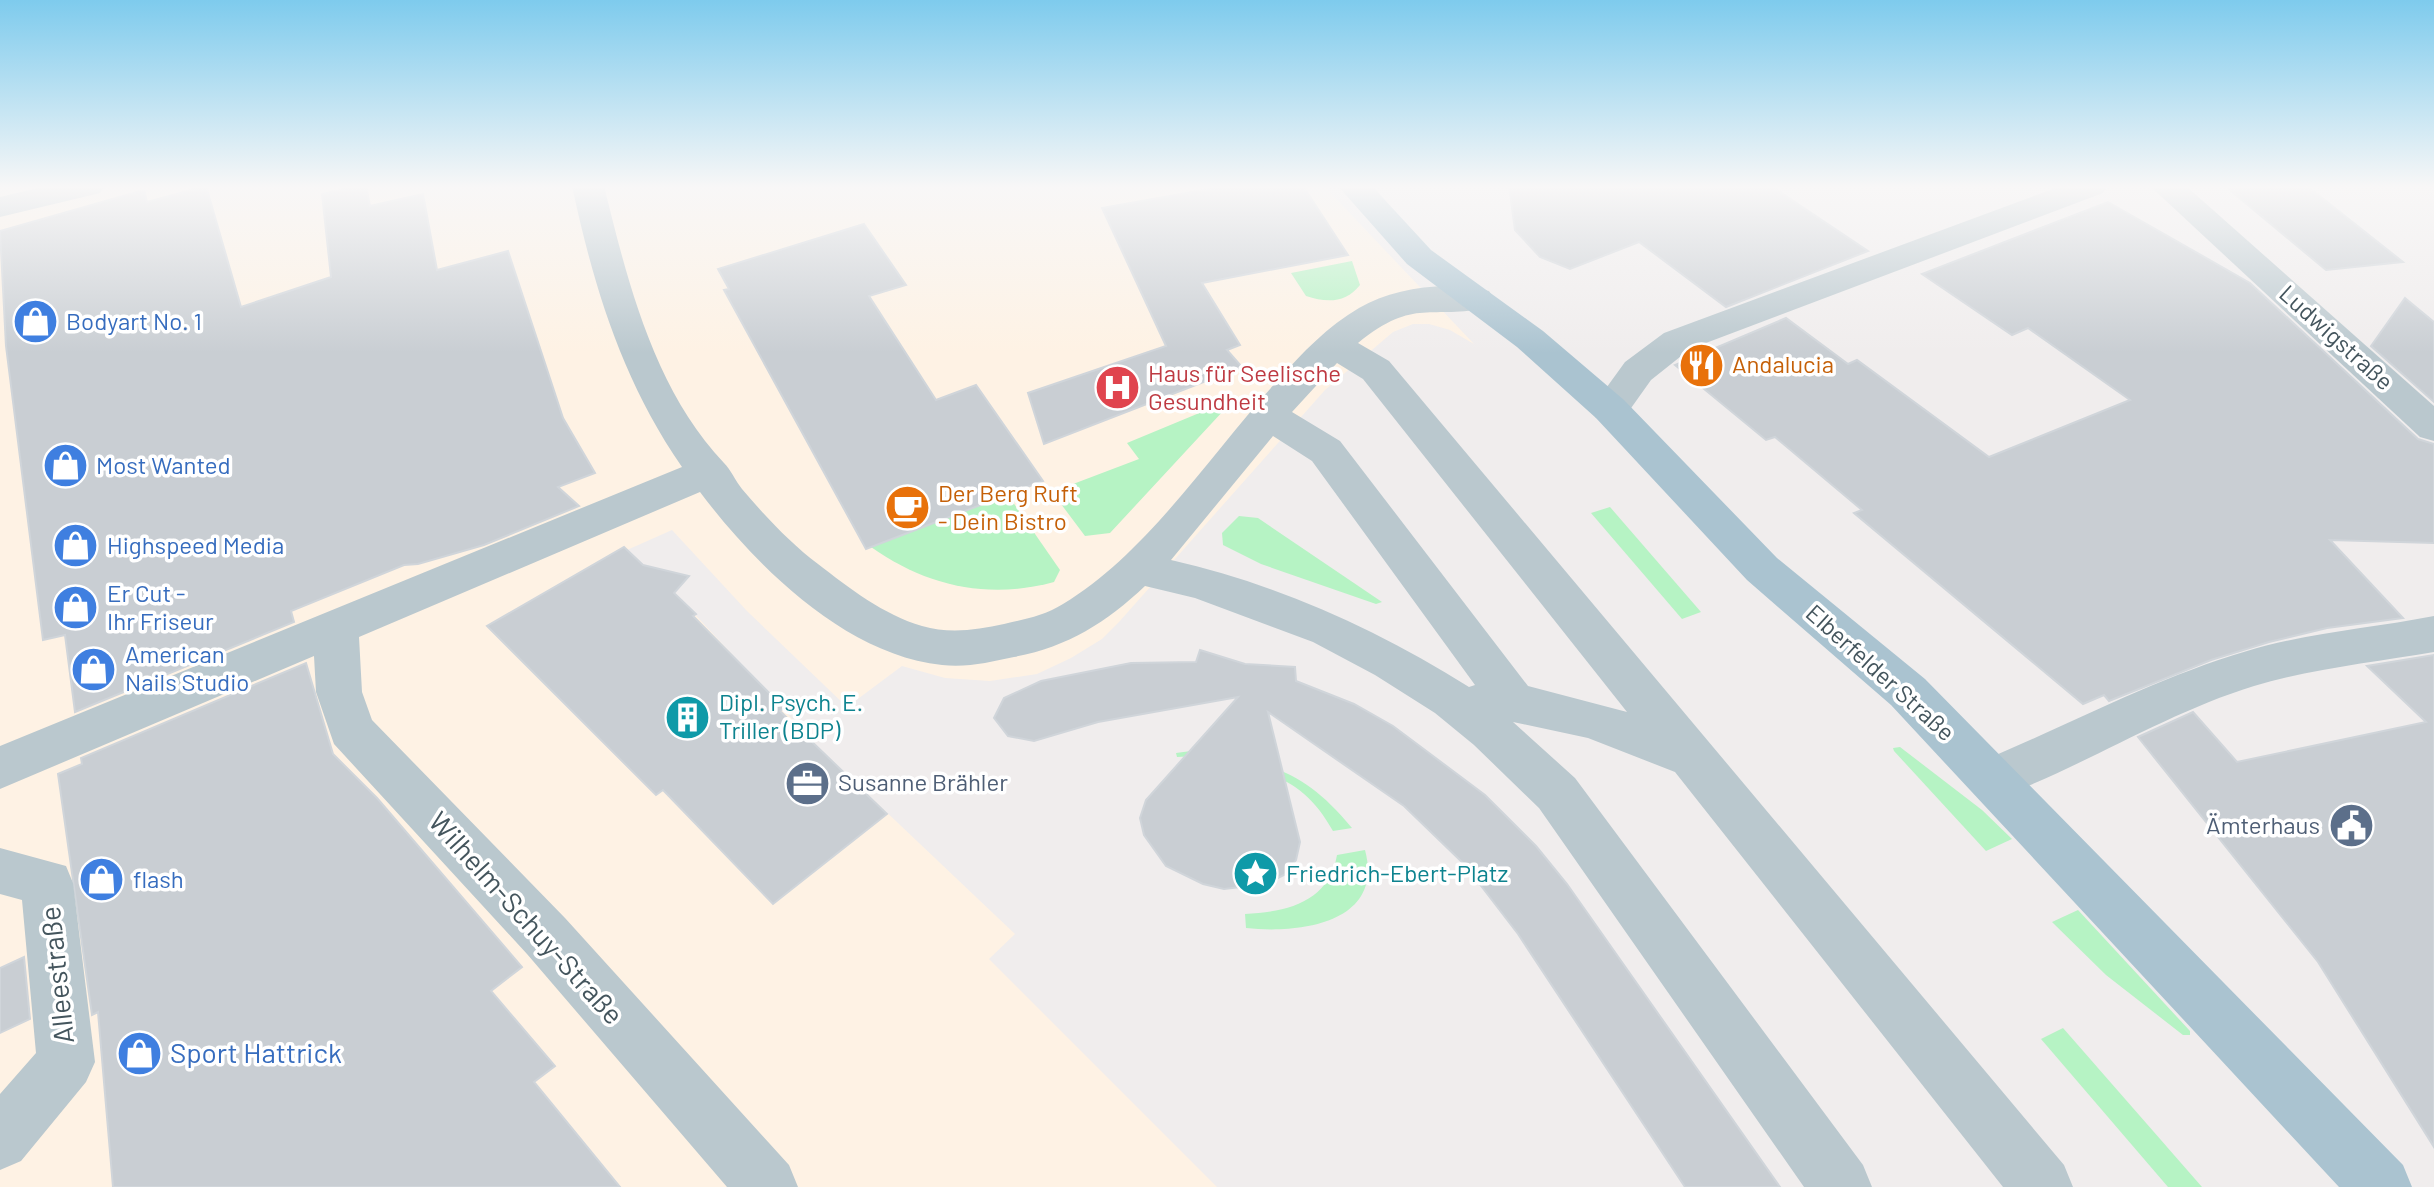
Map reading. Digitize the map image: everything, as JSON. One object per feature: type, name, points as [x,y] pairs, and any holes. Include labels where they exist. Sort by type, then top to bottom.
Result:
[{"type":"main road","name":"Elberfelder Straße","points":[[1405,241],[1419,257],[1530,339],[1610,409],[1762,569],[1908,692],[2381,1187]]},
{"type":"street","points":[[602,241],[618,302],[655,394],[745,521],[801,576],[867,622],[924,644],[979,648],[1051,631],[1104,599],[1137,568],[1268,415],[1335,345],[1386,308],[1414,300],[1476,299]]},
{"type":"street","points":[[1610,409],[1638,371],[1677,341],[1944,241]]},
{"type":"street","name":"Ludwigstraße","points":[[2227,241],[2434,428]]},
{"type":"street","points":[[1335,345],[1376,370],[1692,758],[2007,1163],[2042,1187]]},
{"type":"street","points":[[1268,415],[1326,451],[1513,701]]},
{"type":"street","points":[[0,768],[709,472]]},
{"type":"street","points":[[1137,568],[1202,583],[1316,625],[1391,662],[1452,700],[1491,731],[1557,793],[1841,1187]]},
{"type":"street","name":"Wilhelm-Schuy-Straße","points":[[320,634],[351,730],[546,936],[767,1187]]},
{"type":"street","points":[[1992,779],[2080,742],[2126,716],[2250,668],[2434,634]]},
{"type":"street","points":[[1452,700],[1513,701],[1610,724],[1692,758]]},
{"type":"street","name":"Alleestraße","points":[[0,871],[47,883],[66,1062],[0,1140]]},
{"type":"shaded area","points":[[0,241],[1377,241],[1474,344],[1450,330],[1429,324],[1413,324],[1393,332],[1325,390],[1102,639],[1037,674],[990,681],[945,678],[902,666],[847,707],[747,611],[672,530],[627,550],[649,571],[660,569],[679,588],[675,593],[821,750],[1015,934],[989,959],[1217,1187],[0,1187]]},
{"type":"green space","points":[[1352,261],[1360,285],[1349,295],[1336,300],[1306,296],[1291,273]]},
{"type":"green space","points":[[1221,404],[1224,410],[1110,533],[1085,536],[1052,492],[1139,459],[1127,443]]},
{"type":"green space","points":[[1008,495],[1060,570],[1054,582],[1005,590],[958,586],[914,571],[871,547]]},
{"type":"green space","points":[[1610,507],[1701,612],[1682,619],[1591,513]]},
{"type":"green space","points":[[1239,516],[1258,518],[1382,602],[1376,604],[1261,564],[1223,545],[1222,533]]},
{"type":"green space","points":[[1900,747],[1982,810],[2012,839],[1986,851],[1894,751],[1893,748]]},
{"type":"green space","points":[[1191,751],[1241,759],[1281,771],[1316,792],[1352,828],[1333,831],[1301,791],[1276,777],[1208,759],[1177,757],[1176,753]]},
{"type":"green space","points":[[1365,850],[1368,875],[1362,894],[1350,909],[1312,925],[1289,929],[1246,928],[1245,914],[1276,911],[1304,901],[1325,884],[1337,855]]},
{"type":"green space","points":[[2078,910],[2190,1031],[2190,1035],[2183,1035],[2106,975],[2052,922]]},
{"type":"green space","points":[[2063,1028],[2202,1187],[2168,1187],[2041,1039]]},
{"type":"building","points":[[1,241],[222,241],[241,307],[331,277],[327,241],[432,241],[437,270],[508,251],[563,418],[595,473],[558,487],[579,506],[484,545],[418,564],[404,565],[291,611],[294,622],[75,712],[65,635],[43,640],[6,346]]},
{"type":"building","points":[[808,241],[876,241],[906,285],[869,296],[936,400],[976,385],[1043,481],[866,549],[724,290],[729,289],[718,269]]},
{"type":"building","points":[[1117,241],[1339,241],[1348,255],[1202,283],[1240,345],[1227,350],[1242,367],[1044,444],[1028,393],[1166,346]]},
{"type":"building","points":[[1526,241],[1854,241],[1868,251],[1726,307],[1639,242],[1570,269],[1540,257]]},
{"type":"building","points":[[2006,241],[2177,241],[2250,283],[2418,439],[2434,444],[2434,543],[2330,540],[2403,618],[2327,628],[2269,642],[2211,660],[2109,701],[2104,695],[2083,704],[1854,513],[1862,510],[1775,437],[1766,440],[1675,365],[1786,318],[1848,364],[1857,360],[1989,457],[2130,400],[2028,328],[2012,335],[1922,274]]},
{"type":"building","points":[[2292,241],[2377,241],[2403,262],[2326,270]]},
{"type":"building","points":[[2405,298],[2434,322],[2434,402],[2371,346]]},
{"type":"building","points":[[624,547],[643,565],[689,576],[674,593],[696,614],[693,616],[784,708],[780,711],[887,814],[773,904],[663,790],[656,795],[487,626]]},
{"type":"building","points":[[1200,650],[1245,664],[1295,667],[1296,681],[1354,704],[1393,726],[1485,795],[1536,846],[1567,884],[1780,1187],[1685,1187],[1518,934],[1465,865],[1404,806],[1268,712],[1300,842],[1296,860],[1284,875],[1266,884],[1224,889],[1203,884],[1166,866],[1144,835],[1140,818],[1146,800],[1238,697],[1098,722],[1034,741],[1008,736],[994,718],[1004,698],[1041,681],[1131,663],[1196,662]]},
{"type":"building","points":[[2434,655],[2434,1147],[2318,962],[2138,737],[2193,712],[2237,762],[2426,722],[2367,666]]},
{"type":"building","points":[[306,663],[333,754],[377,798],[522,967],[491,991],[555,1066],[534,1082],[620,1187],[113,1187],[98,1012],[92,1015],[58,774],[82,764],[81,758]]},
{"type":"building","points":[[24,957],[30,1019],[0,1033],[0,968]]},
{"type":"place","name":"Bodyart No. 1","points":[[35,322]]},
{"type":"place","name":"Andalucia","points":[[1701,365]]},
{"type":"place","name":"Haus für Seelische Gesundheit","points":[[1117,388]]},
{"type":"place","name":"Most Wanted","points":[[65,466]]},
{"type":"place","name":"Der Berg Ruft - Dein Bistro","points":[[907,508]]},
{"type":"place","name":"Highspeed Media","points":[[76,546]]},
{"type":"place","name":"Er Cut - Ihr Friseur","points":[[76,608]]},
{"type":"place","name":"American Nails Studio","points":[[94,669]]},
{"type":"place","name":"Dipl. Psych. E. Triller (BDP)","points":[[688,717]]},
{"type":"place","name":"Susanne Brähler","points":[[807,783]]},
{"type":"place","name":"Ämterhaus","points":[[2351,826]]},
{"type":"place","name":"Friedrich-Ebert-Platz","points":[[1255,874]]},
{"type":"place","name":"flash","points":[[102,880]]},
{"type":"place","name":"Sport Hattrick","points":[[139,1053]]}]
